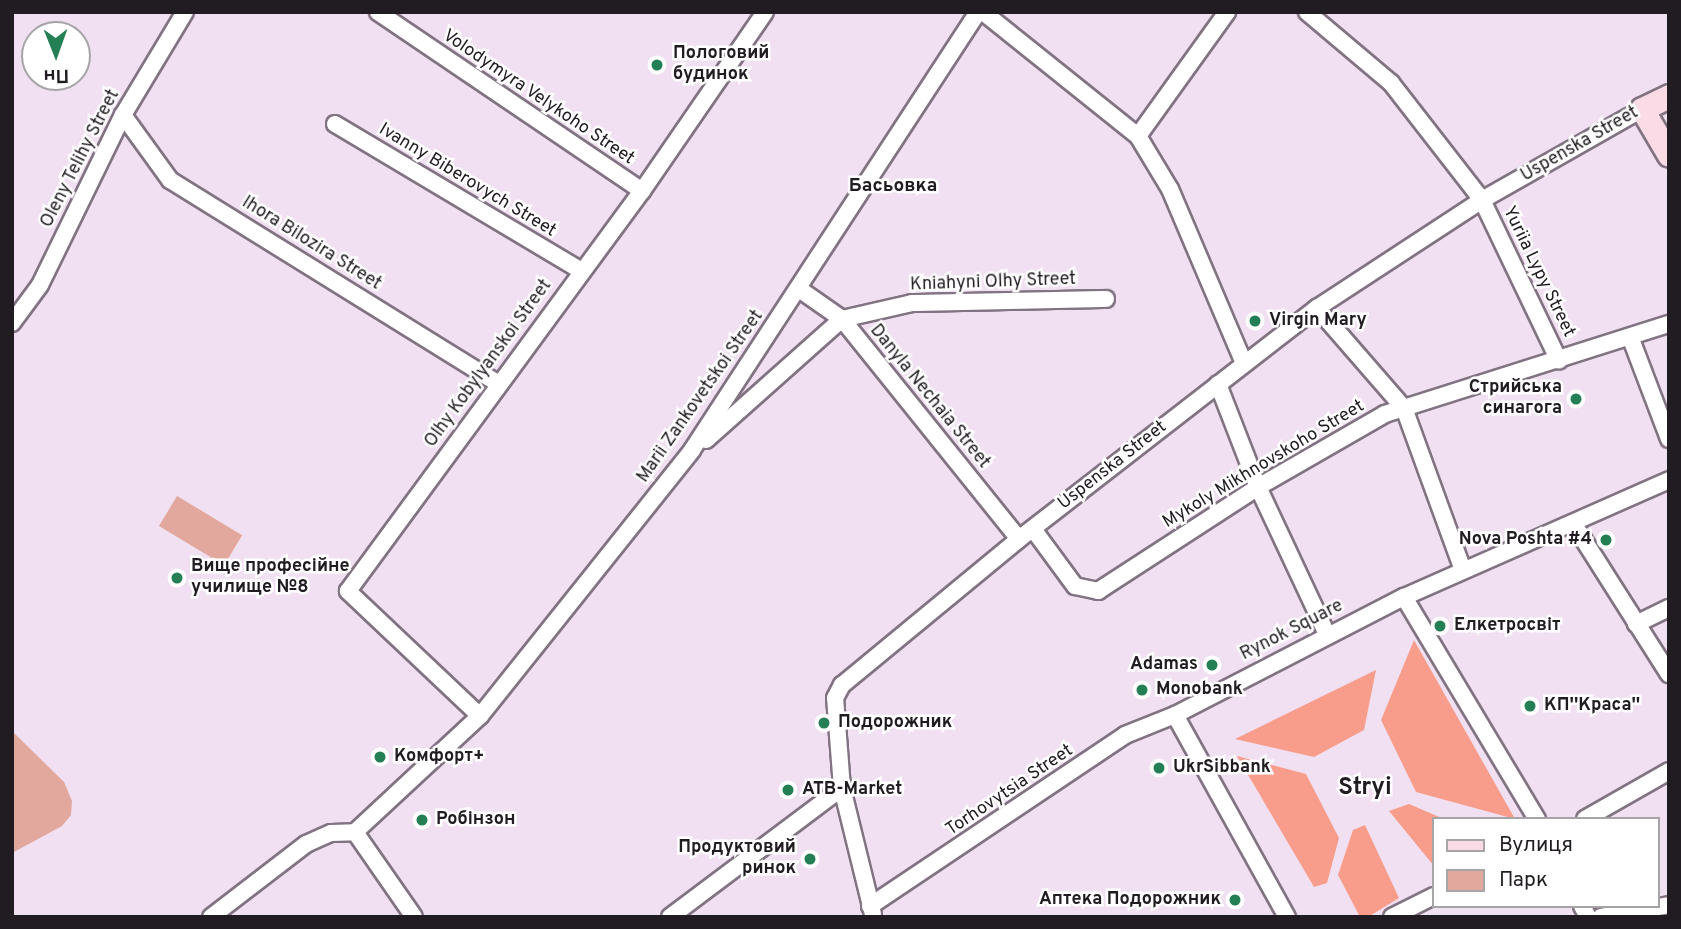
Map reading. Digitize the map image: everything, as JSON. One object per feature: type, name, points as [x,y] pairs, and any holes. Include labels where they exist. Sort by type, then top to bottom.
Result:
[{"type":"street","name":"Oleny Telihy Street","points":[[12,323],[40,285],[123,115],[185,12]]},
{"type":"street","name":"Volodymyra Velykoho Street","points":[[378,12],[642,191]]},
{"type":"street","name":"Olhy Kobylyanskoi Street","points":[[480,716],[348,591],[580,270],[642,191],[765,12]]},
{"type":"street","points":[[981,12],[1138,136],[1170,189],[1244,363]]},
{"type":"street","name":"Marii Zankovetskoi Street","points":[[355,832],[480,716],[681,463],[981,12]]},
{"type":"street","points":[[1138,136],[1227,12]]},
{"type":"street","name":"Yuriia Lypy Street","points":[[1307,12],[1391,83],[1482,201],[1559,361]]},
{"type":"street","name":"Uspenska Street","points":[[872,912],[842,788],[835,698],[842,685],[1019,539],[1317,308],[1482,201],[1669,96]]},
{"type":"street","points":[[1642,109],[1669,155]]},
{"type":"street","name":"Ihora Bilozira Street","points":[[123,115],[170,180],[499,384]]},
{"type":"street","name":"Ivanny Biberovych Street","points":[[335,124],[580,270]]},
{"type":"street","name":"Danyla Nechaia Street","points":[[799,289],[842,319],[1019,539]]},
{"type":"street","name":"Kniahyni Olhy Street","points":[[842,319],[912,303],[1106,299]]},
{"type":"street","points":[[1317,308],[1404,408],[1463,570]]},
{"type":"street","points":[[681,463],[842,319]]},
{"type":"street","name":"Mykoly Mikhnovskoho Street","points":[[1033,529],[1075,586],[1098,592],[1258,487],[1385,414],[1631,339],[1669,324]]},
{"type":"street","points":[[1631,339],[1669,439]]},
{"type":"street","points":[[1218,384],[1258,487],[1327,634]]},
{"type":"street","name":"Rynok Square","points":[[1175,715],[1327,634],[1404,597],[1669,481]]},
{"type":"street","points":[[1573,523],[1669,674]]},
{"type":"street","points":[[1404,597],[1536,817]]},
{"type":"street","points":[[1636,624],[1669,608]]},
{"type":"street","points":[[1175,715],[1287,917]]},
{"type":"street","name":"Torhovytsia Street","points":[[872,912],[1125,735],[1175,715]]},
{"type":"street","points":[[1588,817],[1669,771]]},
{"type":"street","points":[[670,917],[842,788]]},
{"type":"street","points":[[211,917],[306,844],[331,833],[355,832],[414,917]]},
{"type":"street","points":[[1392,917],[1432,897]]},
{"type":"street","points":[[1601,917],[1652,908]]},
{"type":"green space","points":[[177,496],[242,535],[224,565],[159,526]]},
{"type":"green space","points":[[12,731],[64,782],[72,801],[71,815],[62,826],[12,853]]},
{"type":"shaded area","points":[[1414,640],[1514,817],[1416,792],[1381,720]]},
{"type":"shaded area","points":[[1376,670],[1364,730],[1314,757],[1235,739]]},
{"type":"shaded area","points":[[1237,756],[1306,774],[1339,838],[1327,883],[1314,887]]},
{"type":"shaded area","points":[[1409,804],[1439,817],[1432,817],[1432,864],[1389,811]]},
{"type":"shaded area","points":[[1365,825],[1399,898],[1368,917],[1360,917],[1338,875],[1353,830]]},
{"type":"place","name":"Пологовий будинок","points":[[657,65]]},
{"type":"place","name":"Virgin Mary","points":[[1255,321]]},
{"type":"place","name":"Стрийська синагога","points":[[1576,399]]},
{"type":"place","name":"Nova Poshta #4","points":[[1606,540]]},
{"type":"place","name":"Вище професійне училище №8","points":[[177,578]]},
{"type":"place","name":"Елкетросвіт","points":[[1440,626]]},
{"type":"place","name":"Adamas","points":[[1212,665]]},
{"type":"place","name":"Monobank","points":[[1142,690]]},
{"type":"place","name":"КП''Краса''","points":[[1530,706]]},
{"type":"place","name":"Подорожник","points":[[824,723]]},
{"type":"place","name":"Комфорт+","points":[[380,757]]},
{"type":"place","name":"UkrSibbank","points":[[1159,768]]},
{"type":"place","name":"ATB-Market","points":[[788,790]]},
{"type":"place","name":"Робінзон","points":[[422,820]]},
{"type":"place","name":"Продуктовий ринок","points":[[810,859]]},
{"type":"place","name":"Аптека Подорожник","points":[[1235,900]]},
{"type":"district","name":"Басьовка","points":[[893,187]]},
{"type":"district","name":"Stryi","points":[[1365,789]]}]
